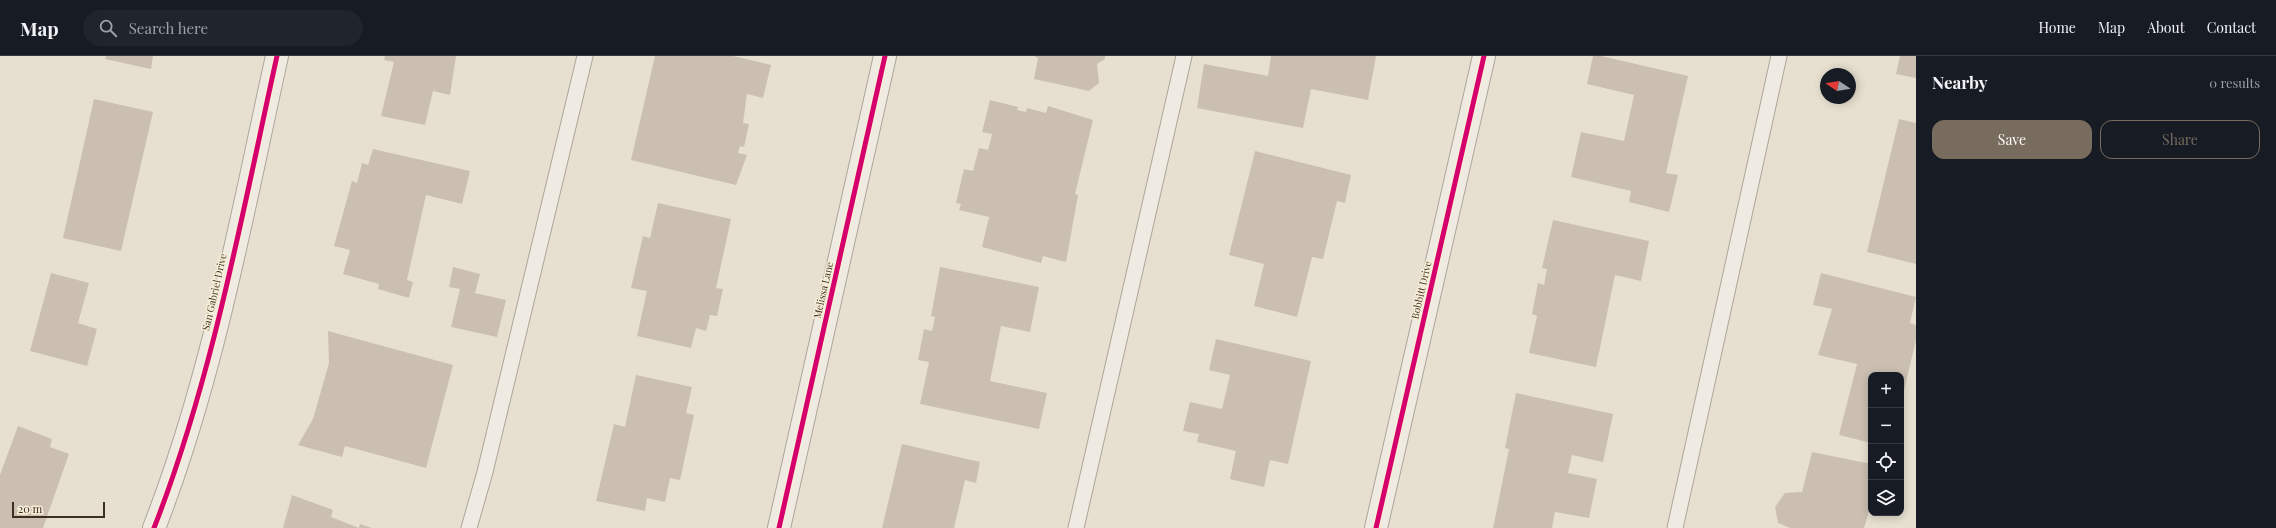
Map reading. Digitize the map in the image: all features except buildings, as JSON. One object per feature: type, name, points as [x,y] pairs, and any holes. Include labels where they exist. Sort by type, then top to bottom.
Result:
[{"type":"street","name":"San Gabriel Drive","points":[[154,528],[177,470],[218,319],[277,56]]},
{"type":"street","name":"Melissa Lane","points":[[779,528],[885,56]]},
{"type":"street","name":"Bobbitt Drive","points":[[1376,528],[1484,56]]},
{"type":"lane","points":[[469,528],[487,465],[585,56]]},
{"type":"lane","points":[[1076,528],[1184,56]]},
{"type":"lane","points":[[1675,528],[1780,56]]},
{"type":"cycle path","points":[[154,528],[175,471],[210,354],[238,235],[277,56]]},
{"type":"cycle path","points":[[779,528],[885,56]]},
{"type":"cycle path","points":[[1376,528],[1484,56]]}]
